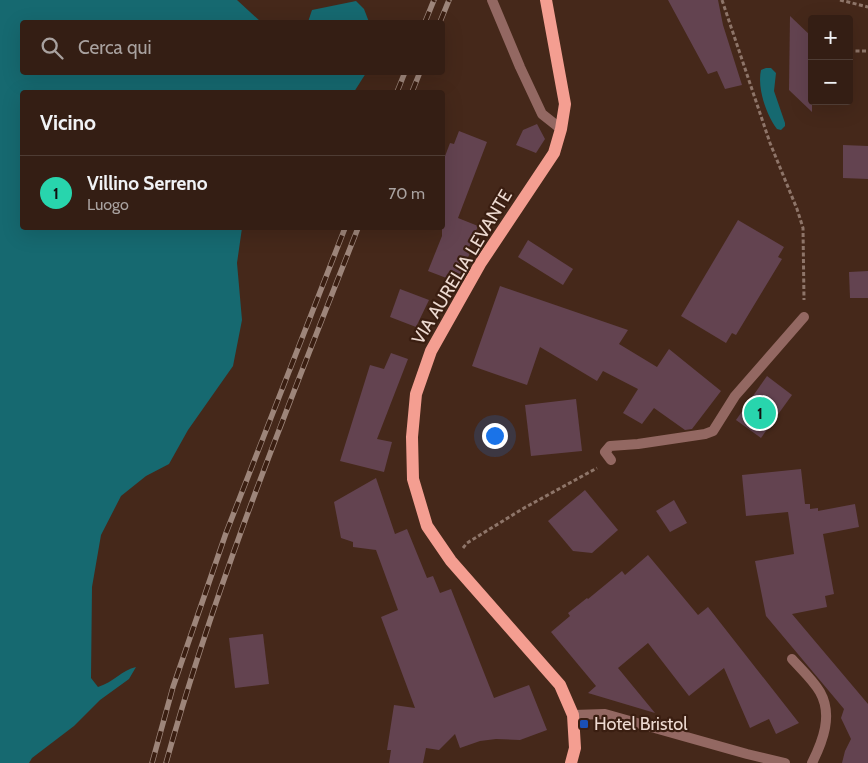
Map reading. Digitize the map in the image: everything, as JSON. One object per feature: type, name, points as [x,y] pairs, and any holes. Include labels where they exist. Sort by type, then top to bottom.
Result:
[{"type":"main road","name":"VIA AURELIA LEVANTE","points":[[546,0],[565,104],[561,129],[554,153],[480,264],[431,351],[416,394],[412,437],[413,478],[427,526],[451,561],[560,685],[573,715],[575,748],[571,763]]},
{"type":"street","points":[[492,0],[542,114],[561,129]]},
{"type":"street","points":[[610,460],[605,452],[610,446],[638,444],[705,434],[713,431],[735,396],[804,317]]},
{"type":"street","points":[[792,659],[820,691],[826,707],[827,719],[812,763]]},
{"type":"street","points":[[573,715],[604,714],[785,763]]},
{"type":"path","points":[[722,0],[770,143],[803,228],[804,317]]},
{"type":"path","points":[[840,0],[868,7]]},
{"type":"path","points":[[853,51],[868,50]]},
{"type":"path","points":[[451,561],[467,543],[524,508],[610,460]]},
{"type":"water","points":[[0,0],[237,0],[259,20],[20,20],[20,75],[365,75],[355,90],[20,90],[20,230],[242,230],[237,263],[242,320],[233,366],[188,430],[169,464],[146,476],[121,496],[101,535],[92,587],[91,678],[98,687],[136,667],[129,679],[100,700],[74,726],[32,758],[29,763],[0,763]]},
{"type":"water","points":[[356,1],[364,9],[368,20],[309,20],[312,10]]},
{"type":"water","points":[[771,68],[776,73],[774,91],[785,123],[781,130],[777,129],[769,116],[761,93],[761,70]]},
{"type":"building","points":[[668,0],[718,0],[723,25],[742,85],[725,89],[717,71],[708,74]]},
{"type":"building","points":[[790,16],[808,33],[808,105],[812,105],[812,112],[789,90]]},
{"type":"building","points":[[537,124],[545,139],[536,153],[516,145],[523,130]]},
{"type":"building","points":[[459,131],[487,142],[458,218],[478,226],[468,250],[471,251],[460,274],[453,271],[449,279],[428,271],[442,236],[442,230],[445,230],[445,156],[450,143],[454,144]]},
{"type":"building","points":[[843,145],[868,146],[868,179],[843,178]]},
{"type":"building","points":[[738,220],[784,247],[778,257],[782,259],[736,335],[732,333],[726,343],[681,316]]},
{"type":"building","points":[[528,240],[573,269],[563,285],[518,257]]},
{"type":"building","points":[[868,271],[868,298],[850,298],[849,272]]},
{"type":"building","points":[[500,286],[628,330],[619,344],[657,367],[669,349],[721,391],[692,429],[685,430],[654,408],[642,424],[623,413],[638,389],[603,371],[597,381],[540,347],[527,385],[472,366]]},
{"type":"building","points":[[400,289],[429,300],[416,327],[390,317]]},
{"type":"building","points":[[391,353],[408,359],[377,439],[392,442],[384,472],[340,461],[370,365],[384,369]]},
{"type":"building","points":[[767,376],[792,395],[761,438],[736,420]]},
{"type":"building","points":[[576,399],[582,451],[531,456],[525,405]]},
{"type":"building","points":[[801,469],[805,504],[810,504],[810,509],[818,508],[818,511],[855,504],[859,527],[823,534],[834,594],[825,596],[827,607],[792,614],[868,704],[868,763],[842,763],[851,739],[841,718],[844,709],[766,616],[755,561],[794,554],[788,512],[746,516],[742,475]]},
{"type":"building","points":[[376,478],[395,534],[407,529],[427,578],[433,576],[440,593],[451,589],[494,698],[529,685],[547,730],[520,740],[496,739],[480,741],[460,748],[455,734],[439,750],[426,748],[423,763],[389,763],[391,750],[387,750],[394,705],[415,708],[381,617],[398,610],[376,550],[353,547],[353,542],[341,538],[334,502]]},
{"type":"building","points":[[585,490],[618,530],[592,553],[573,551],[548,521]]},
{"type":"building","points":[[674,500],[687,523],[670,532],[656,511]]},
{"type":"building","points":[[648,555],[698,615],[708,607],[799,723],[776,734],[769,719],[750,728],[724,668],[689,696],[648,643],[618,668],[655,713],[588,693],[596,686],[551,632],[570,616],[568,613],[622,571],[625,575]]},
{"type":"building","points":[[263,634],[269,684],[235,688],[229,638]]},
{"type":"railway","points":[[426,20],[434,0]]},
{"type":"railway","points":[[441,20],[449,0]]},
{"type":"railway","points":[[398,90],[404,75]]},
{"type":"railway","points":[[413,90],[419,75]]},
{"type":"railway","points":[[152,763],[173,687],[226,533],[344,230]]},
{"type":"railway","points":[[166,763],[208,627],[255,493],[357,230]]},
{"type":"place","name":"Villino Serreno","points":[[760,413]]},
{"type":"place","name":"Hotel Bristol","points":[[584,724]]}]
